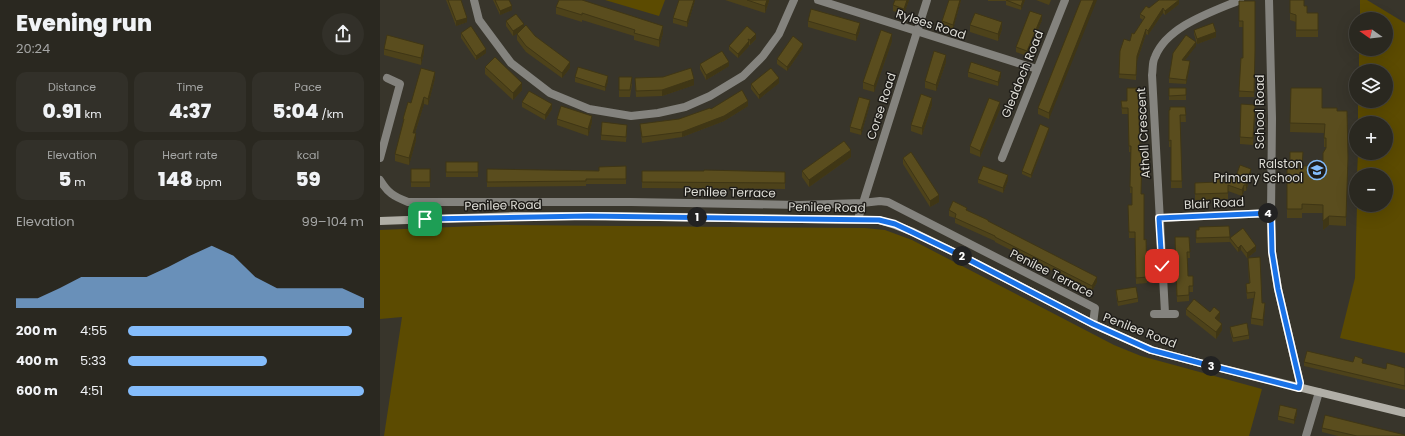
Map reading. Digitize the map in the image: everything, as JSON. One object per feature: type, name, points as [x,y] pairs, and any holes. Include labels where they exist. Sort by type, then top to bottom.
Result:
[{"type":"street","points":[[474,0],[479,20],[510,63],[550,93],[589,109],[631,116],[658,113],[685,107],[710,96],[743,76],[763,56],[779,34],[794,0]]},
{"type":"street","name":"Rylees Road","points":[[818,0],[1037,69]]},
{"type":"street","name":"Corse Road","points":[[858,219],[927,0]]},
{"type":"street","name":"Gleddoch Road","points":[[1002,158],[1065,0]]},
{"type":"street","name":"Atholl Crescent","points":[[1164,313],[1152,75],[1154,58],[1163,42],[1188,22],[1240,0]]},
{"type":"street","name":"School Road","points":[[1269,0],[1272,118],[1272,252],[1278,289],[1300,383],[1299,388]]},
{"type":"street","points":[[380,158],[400,84],[388,78]]},
{"type":"street","name":"Penilee Terrace","points":[[380,180],[386,190],[395,197],[408,202],[631,202],[799,205],[880,201],[888,202],[1095,308],[1093,324]]},
{"type":"street","name":"Blair Road","points":[[1159,218],[1271,213]]},
{"type":"street","name":"Penilee Road","points":[[380,221],[514,216],[879,220],[895,224],[912,232],[958,254],[1093,324],[1151,350],[1299,388],[1405,413]]},
{"type":"street","points":[[1154,314],[1175,314]]},
{"type":"street","points":[[1306,436],[1319,392]]},
{"type":"shaded area","points":[[605,0],[665,0],[659,16]]},
{"type":"shaded area","points":[[1360,0],[1367,0],[1387,12],[1360,12]]},
{"type":"shaded area","points":[[1393,16],[1405,23],[1405,353],[1340,338],[1355,278],[1357,212],[1393,212],[1393,168],[1357,168],[1358,160],[1393,160],[1393,116],[1358,116],[1358,108],[1393,108],[1393,64],[1359,64],[1359,56],[1393,56]]},
{"type":"shaded area","points":[[500,225],[865,228],[885,230],[912,240],[1114,345],[1141,356],[1262,389],[1249,436],[384,436],[402,317],[380,319],[380,230]]},
{"type":"building","points":[[448,0],[461,0],[467,18],[456,21]]},
{"type":"building","points":[[495,0],[509,0],[512,6],[500,11]]},
{"type":"building","points":[[559,0],[582,0],[663,26],[659,40],[634,33],[635,30],[582,13],[582,15],[556,7]]},
{"type":"building","points":[[679,0],[694,0],[687,22],[673,18]]},
{"type":"building","points":[[747,0],[767,0],[765,6]]},
{"type":"building","points":[[895,0],[907,0],[904,9],[893,5]]},
{"type":"building","points":[[949,0],[960,0],[953,25],[942,21]]},
{"type":"building","points":[[1006,0],[1023,0],[1021,6]]},
{"type":"building","points":[[1081,0],[1094,0],[1049,113],[1038,108]]},
{"type":"building","points":[[1159,0],[1179,0],[1165,11],[1163,8],[1148,31],[1146,29],[1137,56],[1136,75],[1119,74],[1120,51],[1124,39],[1130,41],[1132,33],[1134,34],[1145,17],[1140,14],[1146,6],[1149,8]]},
{"type":"building","points":[[1290,0],[1304,0],[1304,6],[1307,6],[1307,13],[1318,13],[1318,30],[1296,30],[1296,15],[1290,13]]},
{"type":"building","points":[[1239,1],[1255,1],[1254,92],[1239,91],[1241,58],[1243,58],[1243,21],[1239,21]]},
{"type":"building","points":[[811,9],[860,23],[856,35],[808,21]]},
{"type":"building","points":[[1030,11],[1042,15],[1027,51],[1016,47]]},
{"type":"building","points":[[975,13],[1002,22],[998,34],[970,25]]},
{"type":"building","points":[[516,14],[524,24],[513,31],[506,21]]},
{"type":"building","points":[[1213,23],[1216,32],[1197,39],[1194,30]]},
{"type":"building","points":[[526,25],[535,36],[570,62],[562,73],[526,46],[517,34]]},
{"type":"building","points":[[471,26],[486,49],[476,56],[461,33]]},
{"type":"building","points":[[747,26],[756,34],[750,40],[748,39],[749,41],[738,54],[729,46]]},
{"type":"building","points":[[881,30],[892,34],[874,86],[863,82]]},
{"type":"building","points":[[387,35],[424,45],[421,58],[384,49]]},
{"type":"building","points":[[1186,35],[1196,42],[1182,60],[1190,61],[1186,80],[1169,78],[1173,53]]},
{"type":"building","points":[[793,36],[803,44],[787,67],[777,59]]},
{"type":"building","points":[[722,51],[729,62],[706,75],[700,64]]},
{"type":"building","points":[[934,51],[946,55],[936,85],[925,81]]},
{"type":"building","points":[[495,57],[522,83],[513,93],[485,67]]},
{"type":"building","points":[[971,62],[1001,72],[998,82],[968,72]]},
{"type":"building","points":[[578,67],[608,76],[605,87],[575,77]]},
{"type":"building","points":[[421,68],[435,72],[428,99],[424,97],[413,133],[416,133],[409,158],[395,154],[408,102],[411,103]]},
{"type":"building","points":[[691,68],[694,79],[662,90],[636,91],[635,78],[663,77]]},
{"type":"building","points":[[771,68],[779,78],[759,95],[751,84]]},
{"type":"building","points":[[619,77],[632,77],[630,90],[619,90]]},
{"type":"building","points":[[1127,88],[1138,88],[1140,153],[1142,153],[1141,194],[1144,194],[1144,240],[1146,239],[1147,277],[1136,278],[1135,232],[1129,232],[1128,205],[1132,205],[1132,187],[1130,187],[1131,146],[1129,146],[1128,108],[1122,108],[1121,101],[1127,101]]},
{"type":"building","points":[[1169,88],[1186,88],[1186,95],[1169,96]]},
{"type":"building","points":[[1291,88],[1322,88],[1322,108],[1337,108],[1337,111],[1347,111],[1348,158],[1346,217],[1329,216],[1323,221],[1323,205],[1302,204],[1302,209],[1287,209],[1287,167],[1290,167],[1290,152],[1303,152],[1302,166],[1323,166],[1323,153],[1326,148],[1326,138],[1324,138],[1325,124],[1290,123]]},
{"type":"building","points":[[742,90],[748,101],[724,116],[682,132],[642,137],[640,124],[679,119],[710,108],[711,109]]},
{"type":"building","points":[[529,91],[552,104],[545,115],[522,102]]},
{"type":"building","points":[[921,94],[932,98],[922,128],[911,125]]},
{"type":"building","points":[[859,97],[870,100],[861,130],[850,127]]},
{"type":"building","points":[[989,98],[1000,102],[980,151],[970,146]]},
{"type":"building","points":[[1241,104],[1255,105],[1253,138],[1240,137]]},
{"type":"building","points":[[561,106],[592,116],[588,129],[557,119]]},
{"type":"building","points":[[1170,107],[1185,107],[1186,115],[1180,115],[1182,181],[1171,181],[1171,140],[1169,141]]},
{"type":"building","points":[[602,122],[627,125],[626,137],[601,135]]},
{"type":"building","points":[[1040,124],[1049,128],[1031,175],[1022,171]]},
{"type":"building","points":[[844,141],[851,150],[809,180],[802,171]]},
{"type":"building","points":[[911,152],[939,195],[930,201],[903,158]]},
{"type":"building","points":[[446,162],[478,162],[478,172],[446,172]]},
{"type":"building","points":[[1240,165],[1251,169],[1246,185],[1244,185],[1242,190],[1228,185],[1228,193],[1195,194],[1195,183],[1217,182],[1213,181],[1213,179],[1235,179]]},
{"type":"building","points":[[626,166],[626,179],[487,182],[487,169],[599,171],[599,167]]},
{"type":"building","points":[[983,166],[1008,175],[1003,188],[978,179]]},
{"type":"building","points":[[411,169],[430,169],[430,182],[411,182]]},
{"type":"building","points":[[704,170],[785,172],[785,183],[642,182],[642,171]]},
{"type":"building","points":[[953,201],[967,208],[966,210],[1097,277],[1092,286],[995,236],[955,218],[956,214],[949,210]]},
{"type":"building","points":[[1229,226],[1230,237],[1196,238],[1196,230],[1199,230],[1199,227]]},
{"type":"building","points":[[1243,228],[1256,246],[1247,253],[1241,245],[1238,248],[1230,238]]},
{"type":"building","points":[[1175,237],[1189,237],[1190,252],[1187,252],[1188,276],[1193,276],[1193,286],[1189,286],[1189,295],[1177,296]]},
{"type":"building","points":[[1260,257],[1262,303],[1265,303],[1263,320],[1251,318],[1255,292],[1247,293],[1246,284],[1250,283],[1248,258]]},
{"type":"building","points":[[1136,287],[1138,298],[1118,302],[1116,290]]},
{"type":"building","points":[[1194,299],[1210,312],[1214,307],[1220,312],[1215,318],[1222,324],[1216,332],[1186,309]]},
{"type":"building","points":[[1247,323],[1249,335],[1233,338],[1230,327]]},
{"type":"building","points":[[1307,351],[1353,362],[1355,356],[1363,359],[1362,363],[1386,369],[1387,363],[1405,368],[1405,386],[1304,362]]},
{"type":"building","points":[[1280,405],[1297,409],[1294,420],[1278,416]]},
{"type":"building","points":[[1325,415],[1405,436],[1357,436],[1322,428]]},
{"type":"place","name":"Ralston Primary School","points":[[1317,170]]},
{"type":"route","points":[[425,219],[514,216],[588,216],[879,220],[895,224],[912,232],[958,254],[1093,324],[1151,350],[1299,388],[1300,383],[1278,289],[1272,252],[1271,213],[1159,218],[1162,266]]}]
